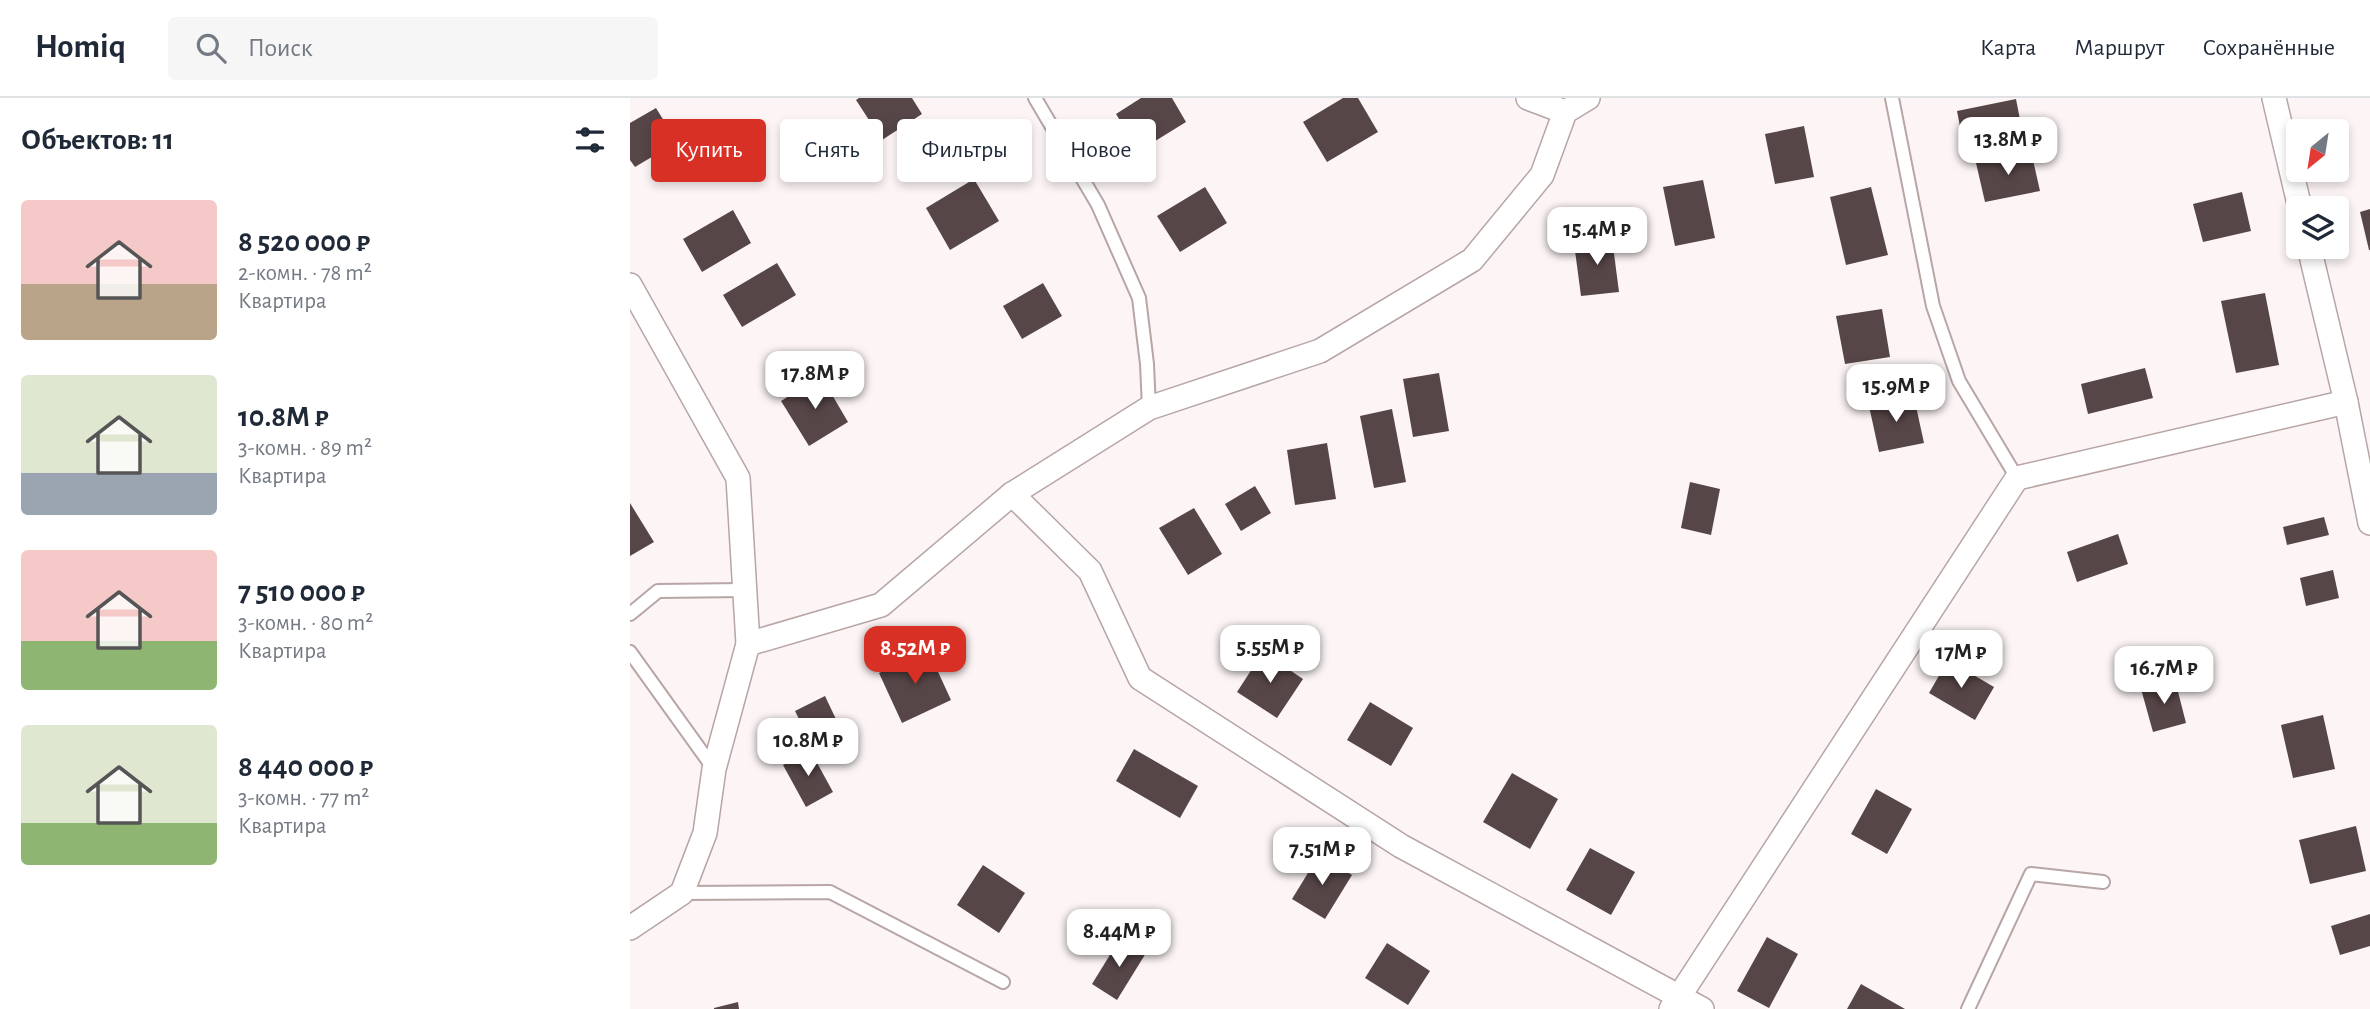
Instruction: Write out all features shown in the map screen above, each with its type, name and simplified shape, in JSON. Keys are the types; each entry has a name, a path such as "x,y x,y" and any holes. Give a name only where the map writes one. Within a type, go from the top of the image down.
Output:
{"street":[{"path":"1528,98 1565,112"},
{"path":"748,644 881,605 1012,494 1149,408 1320,351 1472,260 1542,175 1565,112 1588,98"},
{"path":"2274,98 2297,196"},
{"path":"2312,259 2346,402 2363,450 2370,523"},
{"path":"630,285 738,478 748,644 714,769 705,833 682,893 630,928"},
{"path":"1675,1003 2017,478 2346,402"},
{"path":"1012,494 1090,570 1140,678 1401,846 1675,1003 1702,1009"}],"lane":[{"path":"1035,98 1098,205 1139,298 1149,408"},
{"path":"1892,98 1933,306 1959,381 2017,478"},
{"path":"630,614 658,592 745,590"},
{"path":"630,652 714,769"},
{"path":"1968,1009 2031,874 2103,882"},
{"path":"682,893 830,892 1003,982"}],"building":[{"path":"912,98 922,114 914,119 897,119 897,130 883,139 883,119 868,119 856,100"},
{"path":"1141,98 1172,98 1186,122 1156,141 1156,119 1119,119 1116,114"},
{"path":"1343,98 1358,98 1378,132 1327,162 1303,122"},
{"path":"2016,99 2023,135 1964,147 1957,111"},
{"path":"656,108 663,119 651,119 651,157 635,167 630,160 630,123"},
{"path":"1804,126 1814,177 1775,184 1765,134"},
{"path":"2031,151 2040,191 1985,202 1976,163"},
{"path":"1703,180 1715,238 1675,246 1663,187"},
{"path":"969,182 976,182 999,221 950,250 926,208"},
{"path":"1205,187 1227,223 1180,252 1157,216"},
{"path":"1871,187 1888,255 1846,265 1830,197"},
{"path":"2242,192 2251,231 2203,242 2193,204"},
{"path":"2370,209 2370,250 2369,250 2360,212"},
{"path":"733,210 751,243 702,272 683,239"},
{"path":"1612,238 1619,292 1581,296 1574,243"},
{"path":"777,263 796,295 742,327 723,295"},
{"path":"1043,283 1062,316 1022,339 1003,306"},
{"path":"2265,293 2279,365 2236,373 2221,301"},
{"path":"1882,309 1890,357 1845,364 1836,316"},
{"path":"2145,368 2153,398 2088,414 2081,384"},
{"path":"1439,373 1449,431 1413,437 1403,379"},
{"path":"821,376 848,422 809,446 781,401"},
{"path":"1914,397 1924,443 1879,452 1869,406"},
{"path":"1392,409 1406,482 1374,488 1360,416"},
{"path":"1327,443 1336,499 1295,505 1287,450"},
{"path":"1690,482 1720,489 1711,535 1681,528"},
{"path":"1255,486 1271,513 1241,531 1225,504"},
{"path":"630,503 654,542 630,556"},
{"path":"1194,508 1222,554 1188,575 1159,528"},
{"path":"2324,517 2329,535 2287,545 2283,527"},
{"path":"2118,534 2128,564 2077,582 2067,552"},
{"path":"2333,570 2339,598 2306,606 2300,578"},
{"path":"928,650 951,700 902,723 879,673"},
{"path":"1263,652 1303,679 1277,718 1237,692"},
{"path":"1948,660 1994,687 1975,720 1929,693"},
{"path":"2175,680 2186,723 2153,732 2141,689"},
{"path":"825,696 843,734 814,749 795,711"},
{"path":"1370,702 1413,728 1391,766 1347,740"},
{"path":"2323,715 2335,769 2293,778 2281,725"},
{"path":"1134,749 1198,786 1180,818 1116,781"},
{"path":"810,750 833,792 806,807 783,765"},
{"path":"1512,773 1558,799 1530,849 1483,822"},
{"path":"1876,789 1912,809 1887,854 1851,834"},
{"path":"2356,826 2366,871 2310,884 2299,840"},
{"path":"1590,848 1635,872 1611,915 1566,890"},
{"path":"1319,855 1352,875 1325,919 1292,899"},
{"path":"983,865 1025,893 999,933 957,905"},
{"path":"2370,914 2370,946 2340,955 2331,926"},
{"path":"1121,937 1146,953 1117,1000 1092,984"},
{"path":"1767,937 1798,954 1769,1008 1737,991"},
{"path":"1387,943 1430,971 1408,1005 1365,978"},
{"path":"1861,984 1905,1009 1847,1009"},
{"path":"738,1002 739,1009 714,1009 714,1008"}]}
